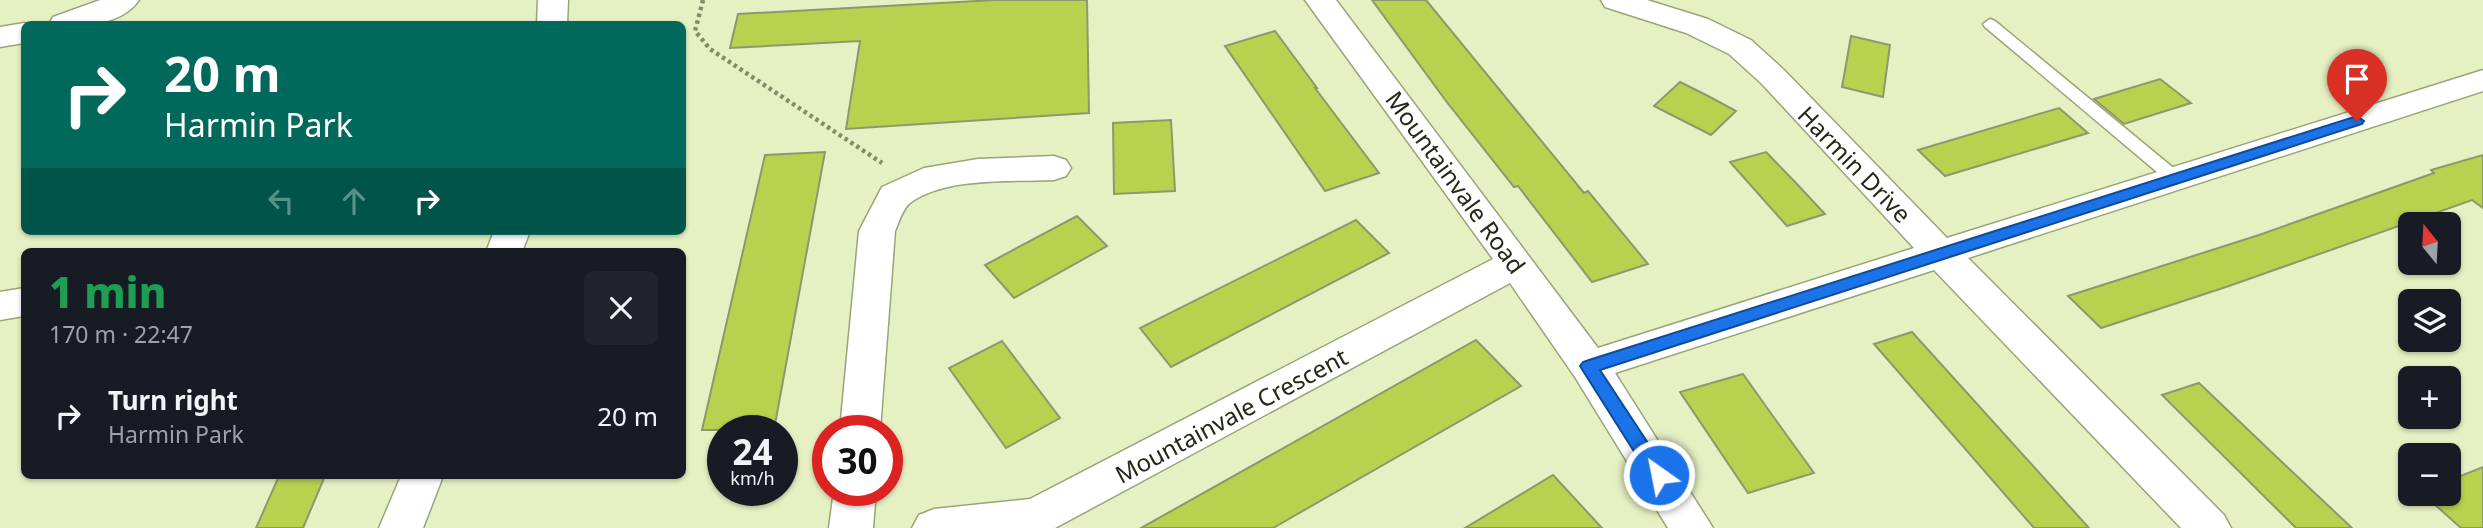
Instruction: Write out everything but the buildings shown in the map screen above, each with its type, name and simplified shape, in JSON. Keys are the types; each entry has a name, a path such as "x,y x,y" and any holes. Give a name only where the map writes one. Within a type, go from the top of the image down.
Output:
{"street":[{"path":"73,21 124,0"},
{"path":"552,21 553,0"},
{"name":"Mountainvale Road","path":"1320,0 1516,263 1589,366 1691,528"},
{"name":"Harmin Drive","path":"1616,0 1697,26 1740,47 1773,77 1940,253 2210,528"},
{"path":"0,37 21,34"},
{"path":"1589,366 2483,80"},
{"path":"861,415 877,231 894,196 924,180 978,171 1054,168"},
{"name":"Mountainvale Crescent","path":"934,528 1036,517 1516,263"},
{"path":"0,306 21,302"},
{"path":"401,528 421,479"},
{"path":"851,528 853,506"}],"lane":[{"path":"1990,24 2176,179"}],"path":[{"path":"704,0 695,31 710,49 915,185"}],"route":[{"path":"1659,475 1589,366 2357,121"}]}
